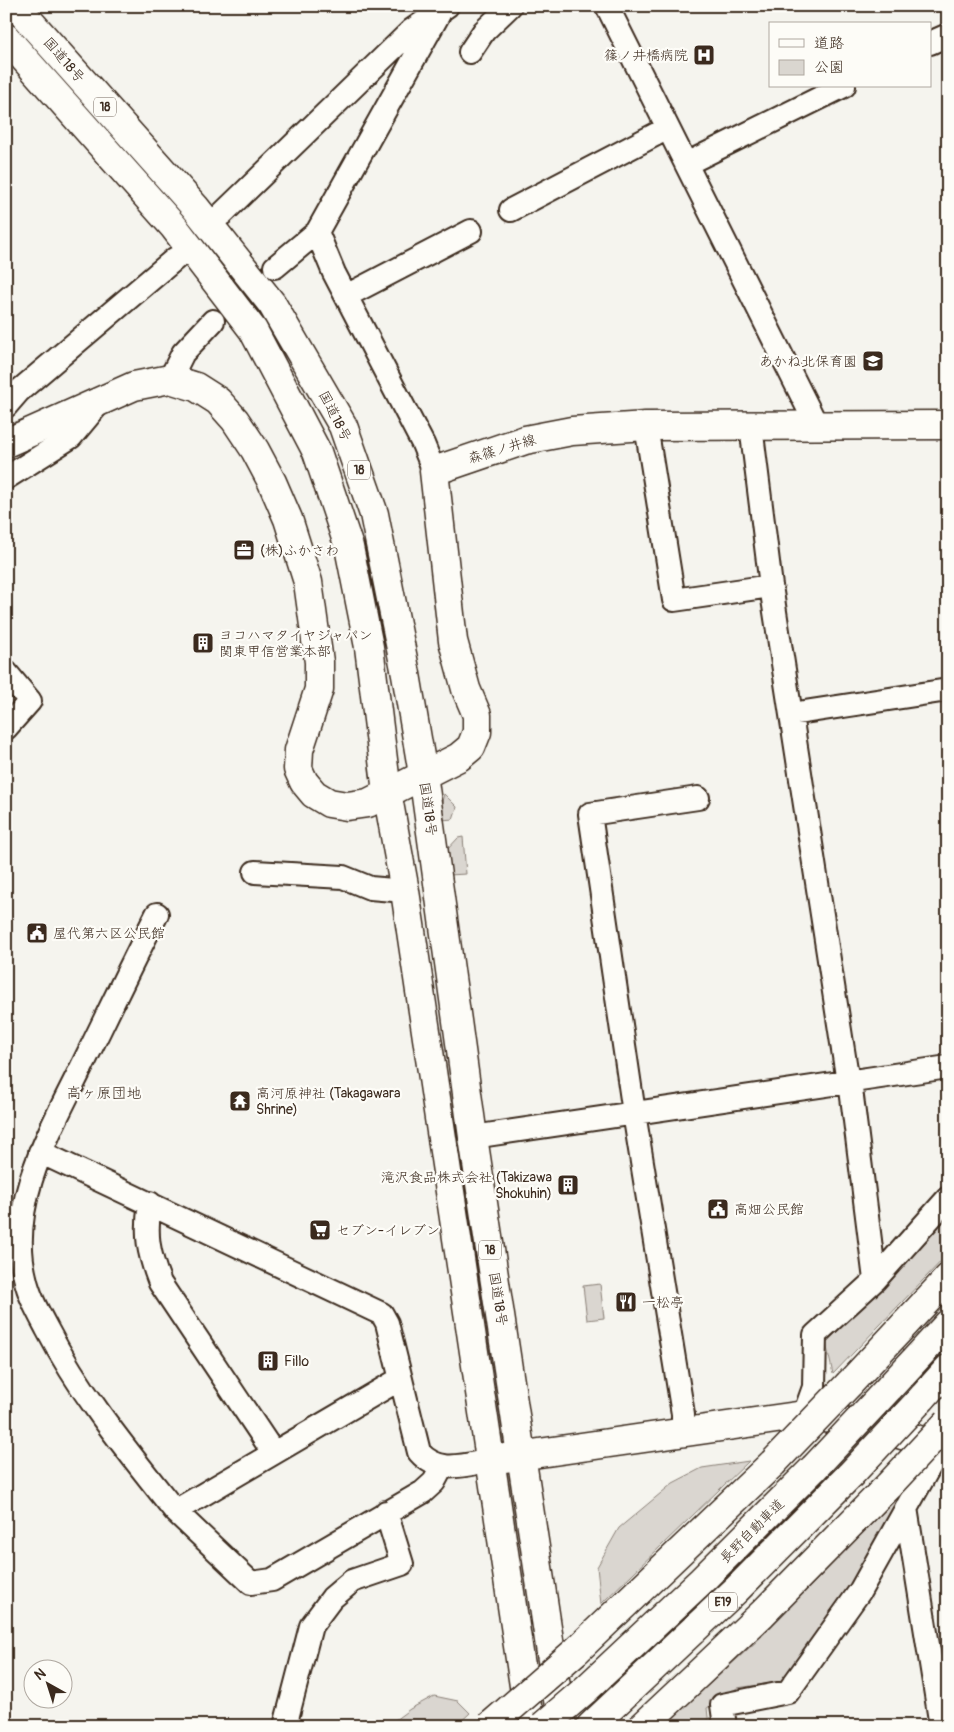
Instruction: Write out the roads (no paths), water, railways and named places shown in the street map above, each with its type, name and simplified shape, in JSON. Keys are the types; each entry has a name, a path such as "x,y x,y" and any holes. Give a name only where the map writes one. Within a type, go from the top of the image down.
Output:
{"main road":[{"name":"国道18号","path":"16,6 195,207 272,304 344,426 374,514 406,674 423,774 473,1134 562,1726"},
{"name":"18","path":"6,38 174,227 253,330 317,452 349,547 369,647 387,792 405,891 530,1726"},
{"path":"6,442 134,386 170,378 196,387 218,401 235,420 255,450 288,519 308,582 320,662 318,689 299,750 298,769 304,782 314,794 329,803 347,806 368,802 459,757 471,747 478,732 477,715 466,689 453,641 434,471"},
{"name":"森篠ノ井線","path":"434,471 525,440 572,431 646,426 948,425"},
{"path":"490,1726 576,1651 773,1463 948,1278"},
{"name":"長野自動車道","path":"543,1726 585,1690 702,1580 814,1468 948,1324"},
{"name":"E19","path":"591,1726 736,1590 850,1475 948,1369"},
{"path":"491,1460 522,1454 683,1434 804,1415 837,1419 944,1450"},
{"path":"643,1726 762,1614 948,1422"}],"street":[{"path":"470,52 484,31 510,6"},
{"path":"606,6 817,426"},
{"path":"222,214 412,30 444,10"},
{"path":"275,267 317,232 444,10"},
{"path":"932,42 948,35"},
{"path":"686,164 840,88"},
{"path":"511,210 668,128"},
{"path":"346,296 471,231"},
{"path":"317,232 346,296 413,424 434,471"},
{"path":"6,406 19,391 176,258"},
{"path":"170,378 183,353 213,321"},
{"path":"6,478 71,437 101,400"},
{"path":"646,426 674,600 771,586"},
{"path":"751,426 771,586 848,1082 851,1089 875,1280"},
{"path":"6,672 30,701 6,728"},
{"path":"791,714 948,690"},
{"path":"683,1434 682,1414 634,1113 590,814 698,798"},
{"path":"256,872 344,877 370,888 405,891"},
{"path":"157,914 40,1152 13,1253 31,1298 57,1348 118,1438 175,1511 251,1583 272,1580 423,1492 434,1482 442,1467"},
{"path":"473,1134 634,1113 948,1067"},
{"path":"40,1152 382,1314 387,1323 418,1452 427,1462 442,1467 491,1460"},
{"path":"804,1415 814,1387 815,1335 875,1280 948,1198"},
{"path":"150,1203 146,1229 152,1261 160,1283 273,1452"},
{"path":"175,1511 400,1379"},
{"path":"725,1726 722,1705 788,1692 860,1591 906,1508 944,1450"},
{"path":"906,1508 941,1726"},
{"path":"285,1726 310,1626 332,1598 352,1581 402,1564 386,1512"}],"place":[{"name":"篠ノ井橋病院","path":"704,55"},
{"name":"あかね北保育園","path":"873,361"},
{"name":"(株)ふかさわ","path":"244,550"},
{"name":"ヨコハマタイヤジャパン 関東甲信営業本部","path":"203,643"},
{"name":"屋代第六区公民館","path":"37,933"},
{"name":"高河原神社 (Takagawara Shrine)","path":"240,1101"},
{"name":"滝沢食品株式会社 (Takizawa Shokuhin)","path":"568,1185"},
{"name":"高畑公民館","path":"718,1209"},
{"name":"セブン-イレブン","path":"320,1230"},
{"name":"一松亭","path":"626,1302"},
{"name":"Fillo","path":"268,1361"}],"district":[{"name":"高ヶ原団地","path":"104,1093"}]}
